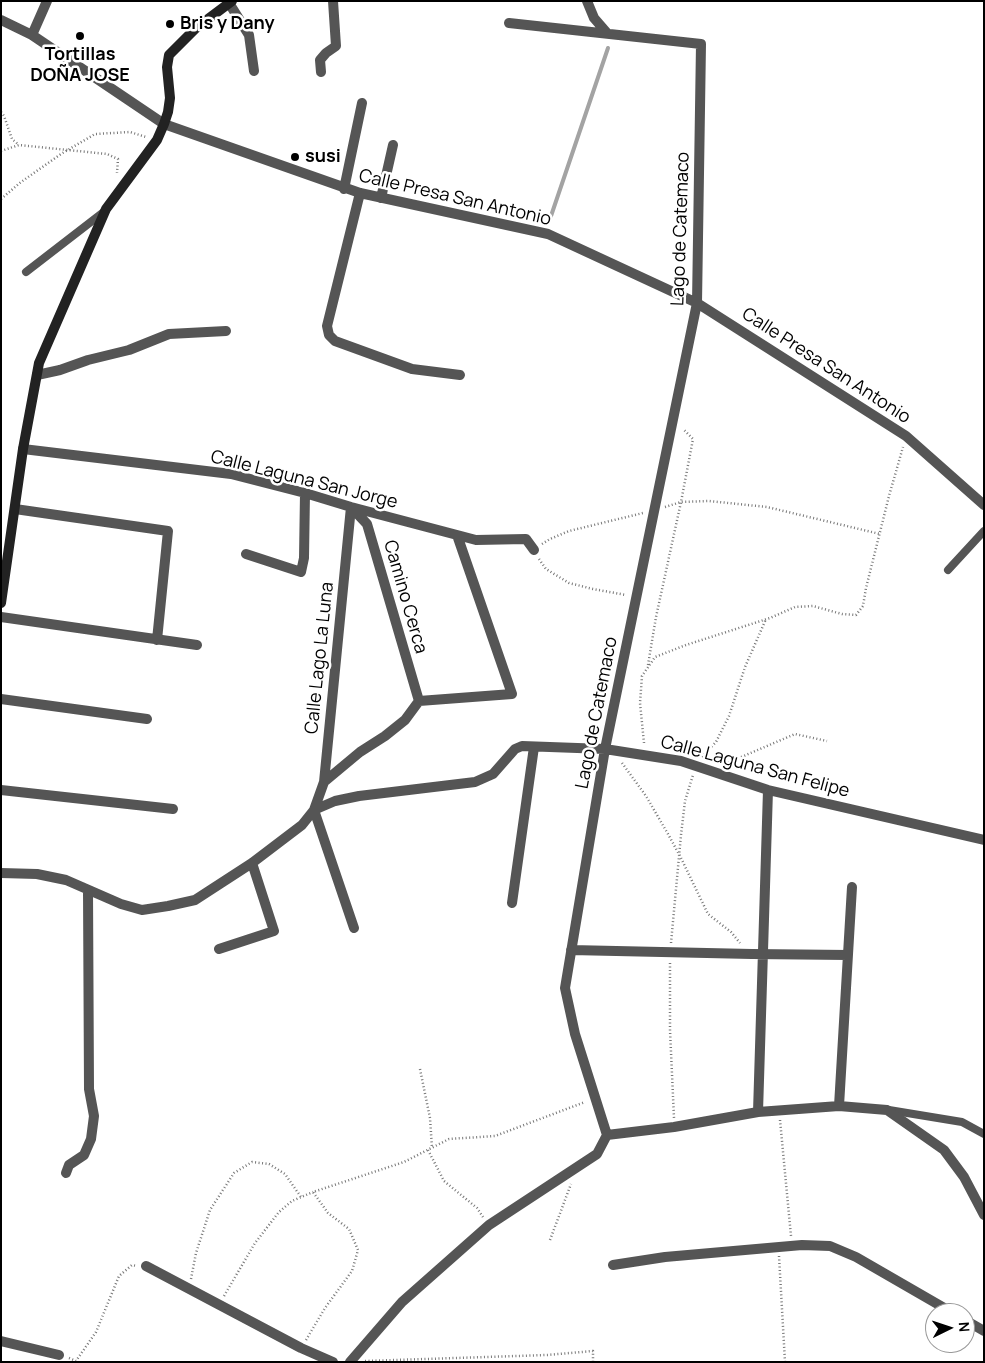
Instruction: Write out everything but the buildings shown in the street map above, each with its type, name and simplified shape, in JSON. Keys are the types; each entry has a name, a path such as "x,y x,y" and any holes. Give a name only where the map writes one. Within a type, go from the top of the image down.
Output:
{"street":[{"path":"32,35 47,1"},
{"path":"321,72 320,60 336,46 333,1"},
{"path":"587,1 594,18 607,33"},
{"path":"1,603 23,449 39,363 106,209 157,140 164,124 170,98 167,67 169,54 196,28 231,2 249,35 254,71"},
{"name":"Calle Presa San Antonio","path":"1,20 32,35 164,124 344,189 548,234 697,303 906,436 984,506"},
{"path":"509,23 607,33"},
{"name":"Lago de Catemaco","path":"607,33 701,44 697,303 636,597 565,988 575,1034 607,1135"},
{"path":"344,189 362,103"},
{"path":"381,198 393,145"},
{"path":"360,193 327,326 329,335 335,341 412,369 460,374"},
{"path":"37,375 129,350 169,334 226,331"},
{"name":"Calle Laguna San Jorge","path":"23,449 231,474 476,540 526,539 534,550"},
{"path":"246,554 301,572 304,558 305,493"},
{"name":"Camino Cerca","path":"352,507 367,524 419,702"},
{"name":"Calle Lago La Luna","path":"314,810 324,782 352,507"},
{"path":"15,509 168,531 157,640"},
{"path":"324,782 360,752 405,720 419,702 512,694 457,535"},
{"path":"1,616 197,645"},
{"path":"1,699 147,719"},
{"name":"Calle Laguna San Felipe","path":"1,873 37,874 66,880 121,904 142,910 195,900 252,862 302,825 314,810 335,801 359,796 475,782 493,774 515,749 522,746 609,749 681,761 768,790 984,840"},
{"path":"512,903 534,746"},
{"path":"1,790 173,809"},
{"path":"758,1112 768,790"},
{"path":"314,810 354,928"},
{"path":"220,949 274,931 252,862"},
{"path":"839,1106 852,887"},
{"path":"66,1174 69,1165 84,1155 91,1139 94,1116 89,1089 88,890"},
{"path":"571,950 848,955"},
{"path":"351,1362 402,1302 489,1225 597,1154 607,1135 674,1127 758,1112 839,1106 887,1110 944,1150 964,1177 984,1215"},
{"path":"613,1266 665,1257 792,1246 830,1246 856,1256 936,1303"},
{"path":"146,1266 301,1348 333,1362"},
{"path":"1,1341 59,1355"}],"lane":[{"path":"26,272 106,209"},
{"path":"948,570 984,531"},
{"path":"887,1110 962,1122 984,1134"}],"path":[{"path":"1,112 12,139 19,145"},
{"path":"1,199 21,182 95,134 130,132 157,140"},
{"path":"1,151 19,145 108,154 118,159 117,179"},
{"path":"648,667 656,617 682,502 693,439 673,420"},
{"path":"646,755 640,703 642,676 655,657 766,619 795,607 812,606 842,614 856,615 863,606 866,588 906,436"},
{"path":"636,597 569,583 546,569 534,550 550,539 569,531 682,502 710,501 767,507 880,534"},
{"path":"695,766 703,754 716,742 729,716 745,667 766,619"},
{"path":"713,772 727,762 795,734 827,741"},
{"path":"609,749 646,796 680,856 708,914 731,932 752,954"},
{"path":"420,1069 430,1118 430,1149 444,1181 477,1208 489,1225"},
{"path":"219,1304 255,1244 279,1212 292,1201 313,1192 404,1162 449,1139 496,1136 596,1098"},
{"path":"779,1111 792,1246"},
{"path":"189,1288 196,1253 210,1210 234,1172 252,1162 269,1164 285,1174 301,1197"},
{"path":"550,1240 578,1166"},
{"path":"301,1348 325,1308 352,1271 358,1250 349,1229 328,1213 313,1192"},
{"path":"778,1248 784,1362"},
{"path":"59,1355 76,1361 96,1332 119,1276 132,1265 146,1266"},
{"path":"351,1362 547,1355 593,1351 593,1362"}],"waterway":[{"name":"Lago de Catemaco","path":"551,216 608,48"}],"place":[{"name":"Bris y Dany","path":"170,24"},
{"name":"Tortillas DOÑA JOSE","path":"80,36"},
{"name":"susi","path":"295,157"}]}
